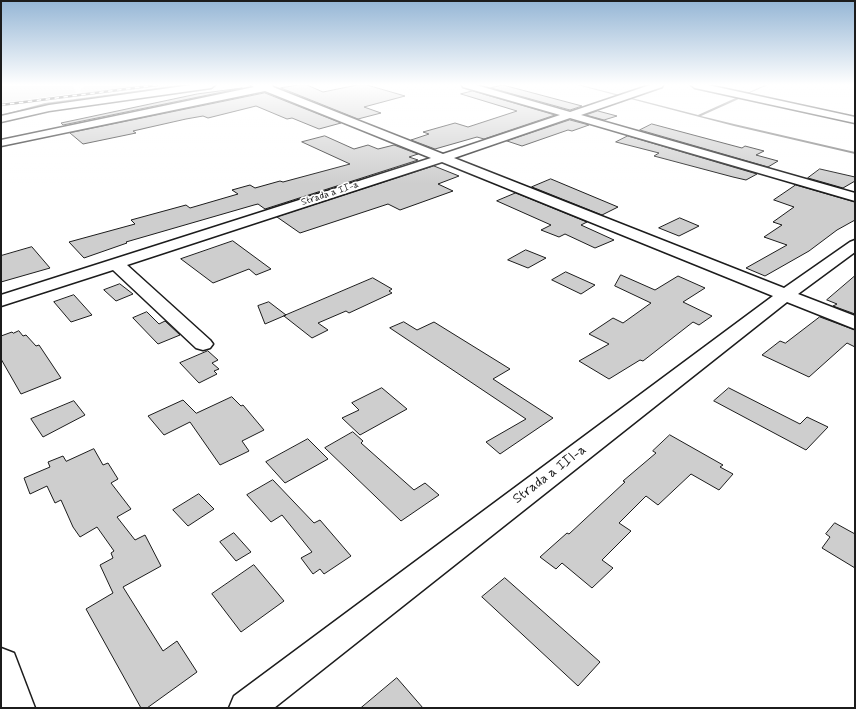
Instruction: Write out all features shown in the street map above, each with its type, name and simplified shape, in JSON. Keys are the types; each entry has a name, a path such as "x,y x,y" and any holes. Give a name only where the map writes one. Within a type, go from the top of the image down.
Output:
{"main road":[{"path":"1,666 16,708"}],"street":[{"path":"1,143 115,118"},
{"path":"342,118 855,323"},
{"name":"Strada a II-a","path":"1,301 561,118"},
{"path":"581,118 855,196"},
{"name":"Strada a III-a","path":"246,708 786,295 855,245"},
{"path":"116,264 203,344"}],"building":[{"path":"84,118 96,118 63,125 61,123"},
{"path":"143,118 191,118 133,131 136,133 83,144 70,133"},
{"path":"292,118 329,118 341,123 319,129"},
{"path":"495,118 546,118 484,139 477,137 435,149 411,140 429,134 423,132 455,123 468,127"},
{"path":"597,118 610,118 604,120"},
{"path":"570,120 589,125 572,131 568,130 522,146 507,141"},
{"path":"652,124 742,148 745,146 764,151 756,155 778,161 768,167 640,130"},
{"path":"325,136 354,149 368,145 378,149 394,145 418,154 409,157 418,160 265,209 258,204 254,205 126,242 127,243 84,258 69,242 135,224 131,220 186,205 190,208 238,194 232,190 250,185 255,188 350,164 302,142"},
{"path":"628,136 757,174 746,180 654,156 659,153 616,142"},
{"path":"434,166 459,176 438,184 453,191 400,210 388,204 300,233 277,217"},
{"path":"820,169 855,177 855,181 843,188 808,178"},
{"path":"551,179 618,207 602,215 532,187"},
{"path":"796,185 855,202 855,220 837,230 809,251 765,276 746,268 787,245 764,237 782,225 773,222 794,207 774,200"},
{"path":"516,193 587,222 581,225 614,240 595,248 565,234 559,237 541,230 551,225 497,201"},
{"path":"680,218 699,226 679,236 659,228"},
{"path":"233,241 271,269 256,275 249,269 213,283 181,259"},
{"path":"32,247 50,268 1,282 1,256"},
{"path":"526,250 546,258 528,268 508,260"},
{"path":"566,272 595,285 581,294 552,280"},
{"path":"621,275 655,290 678,276 705,288 683,302 712,316 699,325 693,322 643,361 640,360 609,379 579,361 609,344 589,334 613,318 623,323 651,303 615,286"},
{"path":"855,276 855,314 833,306 837,304 827,300"},
{"path":"373,278 392,289 389,291 392,293 349,313 346,311 318,323 328,330 312,338 284,316"},
{"path":"120,284 133,294 116,301 104,290"},
{"path":"74,295 92,315 71,322 54,302"},
{"path":"269,302 286,315 265,324 258,306"},
{"path":"147,312 159,324 165,321 180,335 158,344 133,318"},
{"path":"820,317 855,330 855,347 847,343 809,377 762,355 780,341 785,343"},
{"path":"404,322 417,330 434,322 510,369 493,379 553,418 500,454 486,442 526,419 390,328"},
{"path":"19,331 23,336 26,335 36,346 39,345 61,378 21,394 1,359 1,336"},
{"path":"208,351 218,360 212,363 219,369 214,371 217,374 199,383 180,363"},
{"path":"382,388 407,409 360,435 342,418 359,410 352,403"},
{"path":"729,388 800,424 807,417 828,427 806,450 714,401"},
{"path":"232,397 241,406 243,405 264,430 242,441 249,451 220,465 190,422 164,435 148,416 183,400 196,413"},
{"path":"74,401 85,415 43,437 31,419"},
{"path":"353,432 363,441 361,443 414,490 425,483 439,495 401,521 325,448"},
{"path":"670,435 723,465 720,467 733,474 719,490 691,474 658,505 646,496 619,523 631,531 602,560 613,568 592,588 562,563 556,569 540,557 567,533 569,534 625,482 623,481 656,453 653,451"},
{"path":"308,439 328,459 285,483 266,462"},
{"path":"94,449 103,465 108,463 118,479 111,483 131,509 117,517 135,540 145,535 161,566 123,587 163,651 177,641 197,672 147,708 141,708 86,609 113,593 100,565 113,558 111,553 114,551 97,527 80,537 73,527 61,500 55,503 47,486 30,494 24,478 50,467 48,462 63,456 66,461"},
{"path":"273,480 314,523 320,520 351,556 324,574 320,569 313,574 301,558 312,552 282,515 271,522 247,495"},
{"path":"199,494 214,509 188,526 173,510"},
{"path":"835,523 855,534 855,568 822,548 830,537 826,534"},
{"path":"234,533 251,552 236,561 220,542"},
{"path":"254,565 284,601 241,632 212,594"},
{"path":"505,578 600,662 578,686 482,597"},
{"path":"397,678 423,708 361,708"}],"waterway":[{"path":"707,118 855,153"}]}
